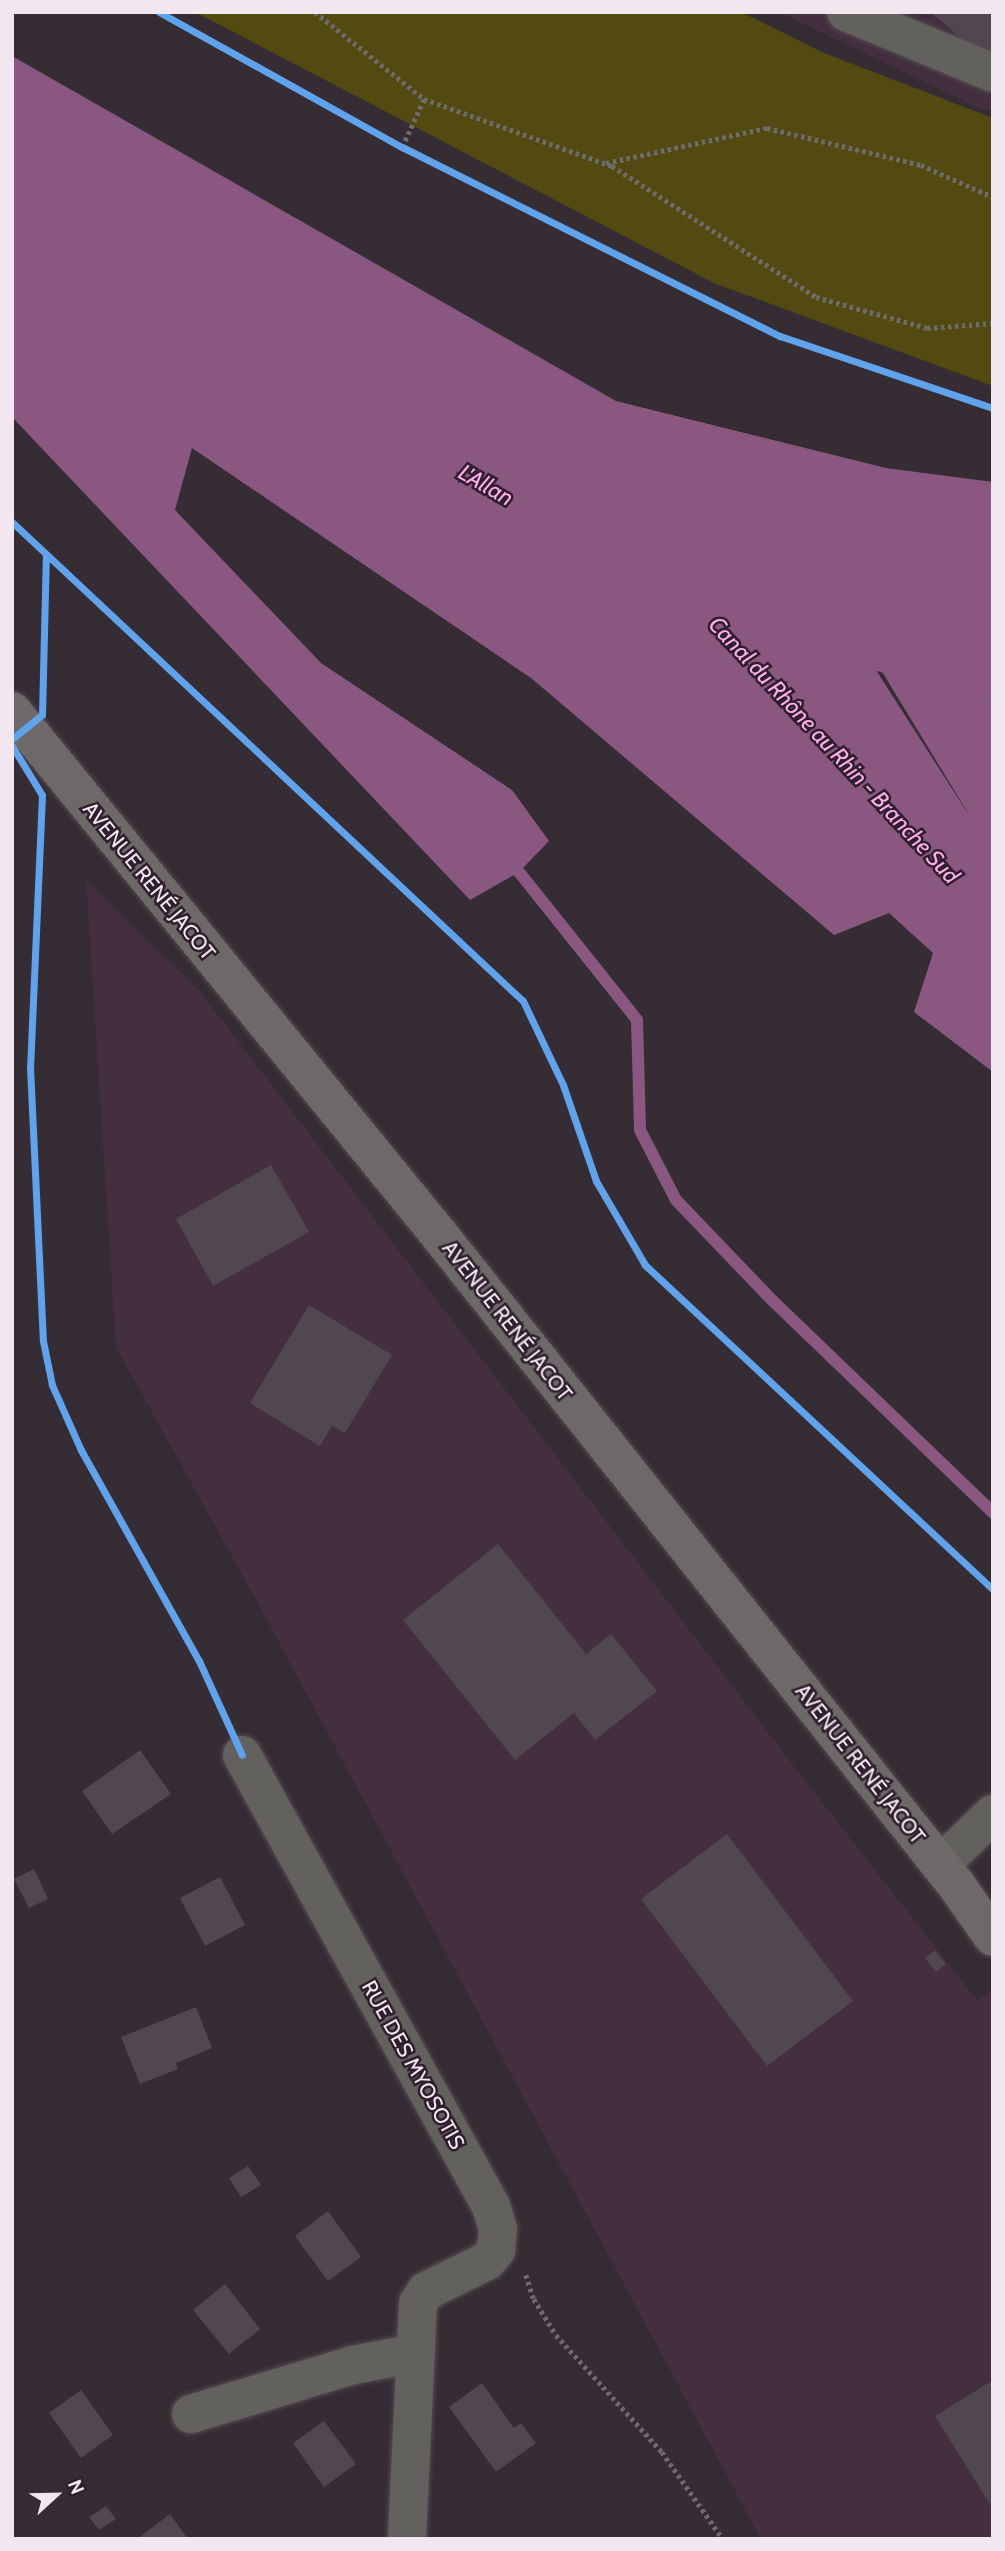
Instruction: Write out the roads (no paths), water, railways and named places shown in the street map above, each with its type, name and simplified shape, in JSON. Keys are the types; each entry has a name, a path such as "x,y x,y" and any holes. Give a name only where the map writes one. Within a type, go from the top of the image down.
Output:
{"main road":[{"name":"AVENUE RENÉ JACOT","path":"12,711 441,1237 940,1866 993,1937"}],"street":[{"path":"846,12 993,73"},
{"name":"RUE DES MYOSOTIS","path":"242,1755 491,2206 498,2228 496,2250 487,2261 426,2291 418,2304 407,2539"},
{"path":"940,1866 993,1814"},
{"path":"191,2414 353,2365 416,2353"}],"water":[{"name":"Canal du Rhône au Rhin - Branche Sud","path":"12,56 616,401 886,468 993,482 993,1072 914,1012 933,953 889,913 834,935 531,678 192,448 175,510 321,663 512,790 549,841 519,872 470,900 12,417","holes":["849,628 856,629 968,813"]}],"waterway":[{"name":"L'Allan","path":"751,617 848,627 993,666"},
{"path":"507,861 519,872 637,1020 640,1130 676,1200 773,1301 993,1513"}]}
